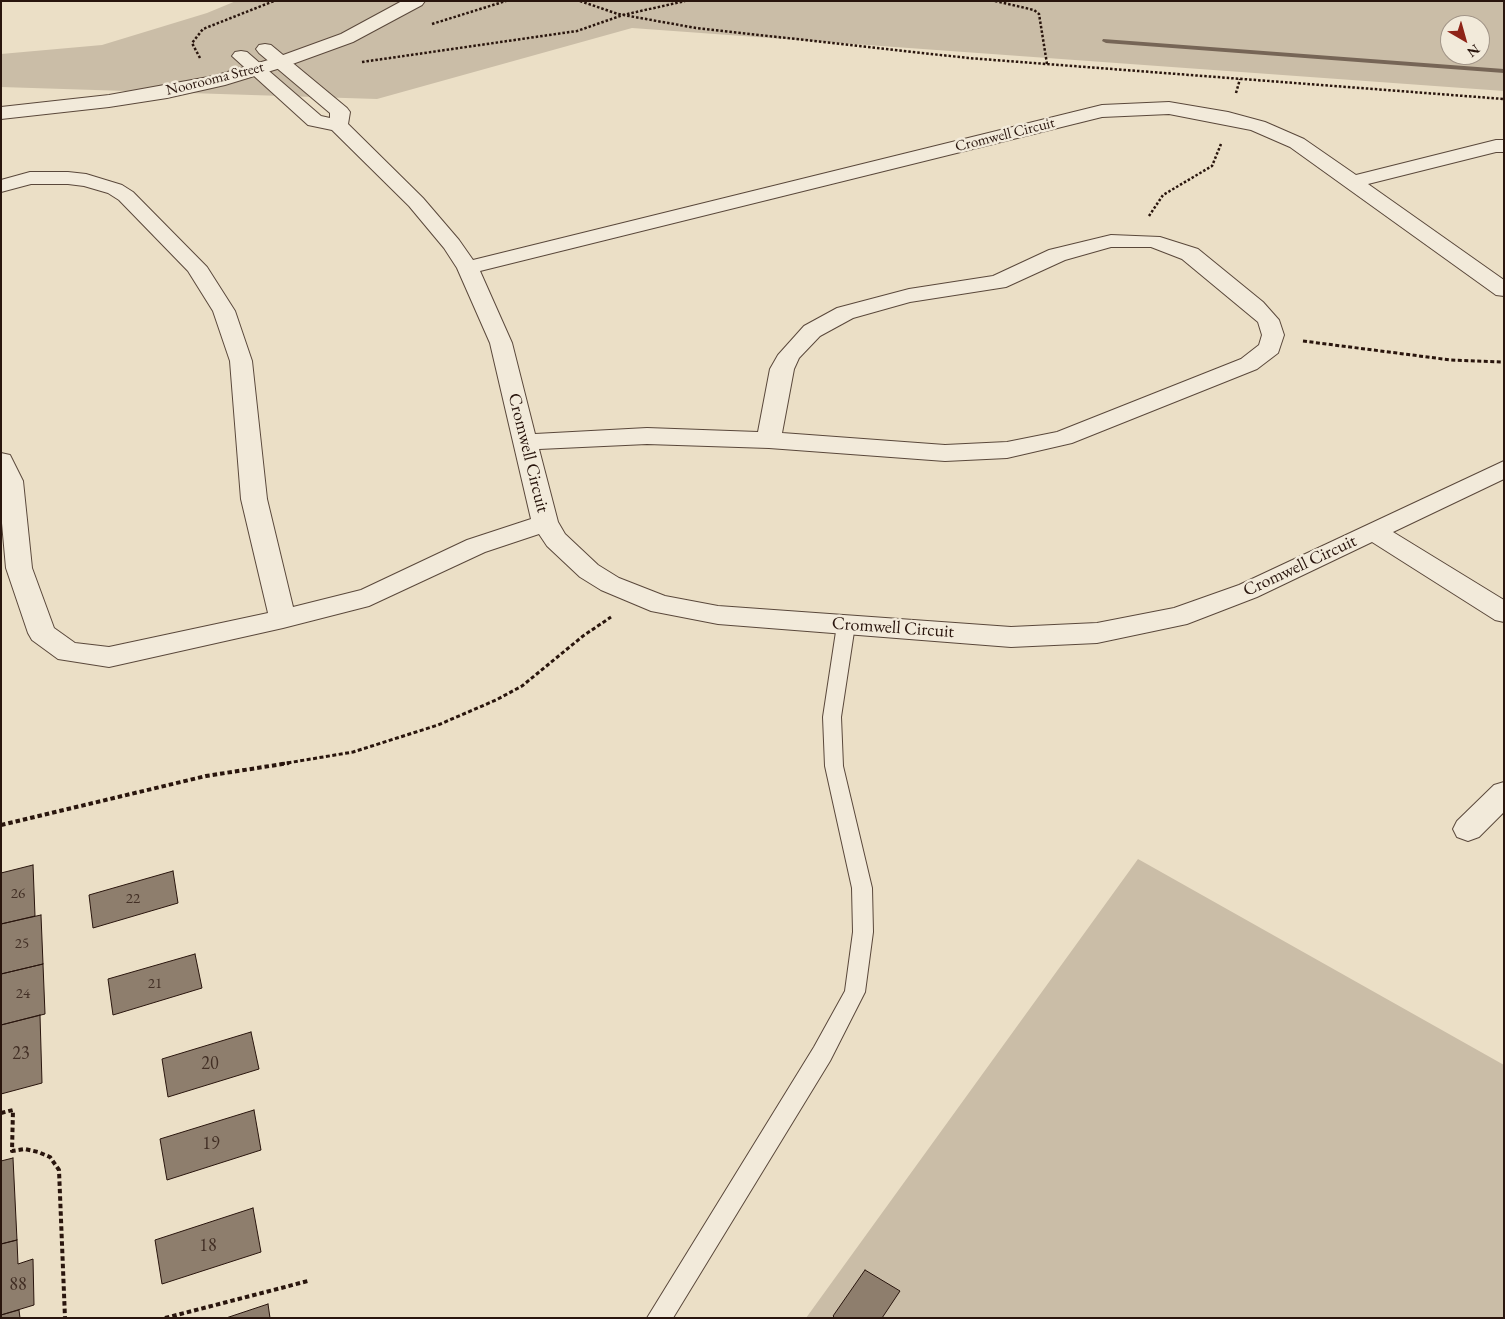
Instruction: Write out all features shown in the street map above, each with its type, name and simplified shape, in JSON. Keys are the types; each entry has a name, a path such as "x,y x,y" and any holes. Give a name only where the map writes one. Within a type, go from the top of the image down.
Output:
{"street":[{"name":"Noorooma Street","path":"1,112 54,108 167,92 255,70 348,38 416,1"},
{"name":"Noorooma Street","path":"11,94 109,85 226,60 273,46"},
{"name":"Cromwell Circuit","path":"273,46 281,62 340,112 338,125 416,202 452,244 468,268 501,343 524,442 546,523 556,540 589,571 610,584 660,604 718,615 1011,637 1097,633 1178,617 1248,591 1504,469"},
{"path":"226,60 255,70 316,121 338,125"},
{"name":"Cromwell Circuit","path":"468,268 1093,113 1124,108 1178,109 1215,114 1258,126 1297,143 1504,290"},
{"path":"1352,182 1496,146 1504,146"},
{"path":"1,186 30,178 68,178 86,180 115,189 126,196 196,267 224,311 241,361 254,499 283,619"},
{"path":"524,442 647,436 769,440 946,453 1006,450 1063,438 1249,364 1270,348 1272,337 1268,320 1255,307 1190,254 1172,246 1139,240 1111,241 1057,255 998,282 909,296 845,313 812,331 789,355 782,369 769,440"},
{"path":"1,461 11,481 20,568 42,633 68,652 109,657 283,619 369,597 476,546 546,523"},
{"path":"1374,531 1504,613"},
{"path":"1468,829 1504,793"}],"lane":[{"path":"659,1318 827,1046 855,992 863,932 862,888 834,766 832,717 846,625"}],"path":[{"path":"429,25 506,1"},
{"path":"580,1 623,15 696,28 968,58 1504,99"},
{"path":"359,62 577,31 623,15 685,1"},
{"path":"995,1 1034,10 1039,14 1047,64"},
{"path":"1139,240 1151,211 1163,195 1212,166 1222,141"},
{"path":"1272,337 1451,360 1504,362"},
{"path":"1,826 206,776 353,752 438,725 496,700 522,686 561,656 583,636 618,613"},
{"path":"1,1113 12,1110 12,1151 25,1149 38,1152 50,1158 59,1170 65,1318"},
{"path":"165,1318 308,1280"}],"shaded area":[{"path":"236,1 1504,1 1504,91 632,28 377,99 1,87 1,54 102,45 207,13"},
{"path":"1138,859 1504,1065 1504,1318 806,1318"}],"building":[{"path":"33,865 35,916 1,924 1,873"},
{"path":"173,871 178,903 93,928 89,895"},
{"path":"41,915 43,964 1,974 1,924"},
{"path":"195,954 202,988 113,1015 108,979"},
{"path":"43,964 45,1014 1,1025 1,974"},
{"path":"40,1015 42,1083 1,1094 1,1025"},
{"path":"251,1032 259,1069 168,1097 162,1059"},
{"path":"254,1110 261,1150 167,1180 160,1139"},
{"path":"13,1158 17,1240 1,1244 1,1161"},
{"path":"253,1208 261,1252 162,1284 155,1240"},
{"path":"17,1240 18,1264 33,1259 34,1305 1,1315 1,1244"},
{"path":"865,1270 900,1291 882,1318 835,1318 833,1316"},
{"path":"268,1304 270,1318 226,1318"},
{"path":"19,1310 20,1318 1,1318 1,1315"}],"waterway":[{"path":"1106,41 1504,71"}]}
